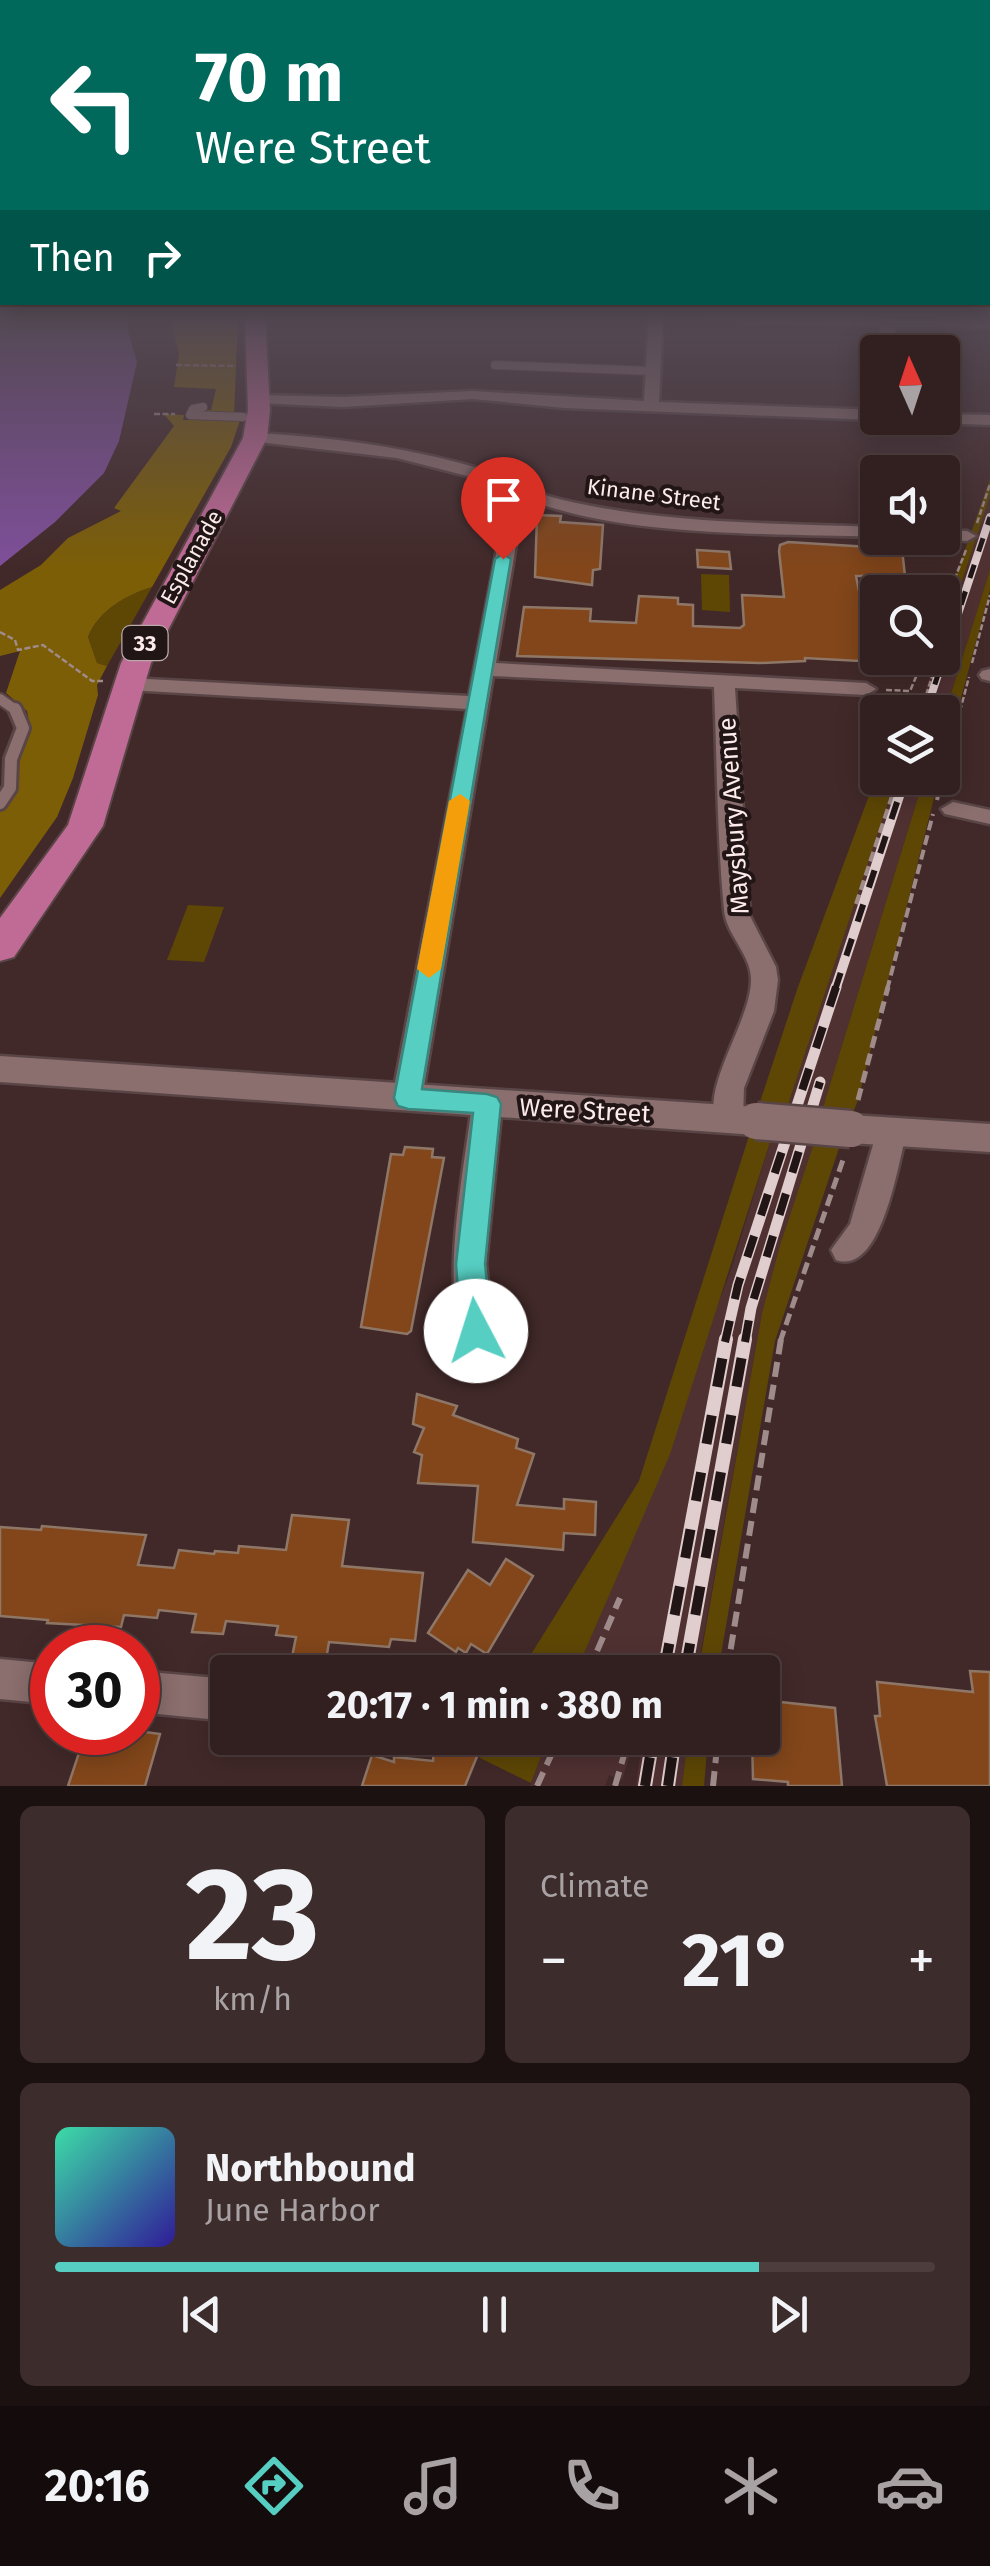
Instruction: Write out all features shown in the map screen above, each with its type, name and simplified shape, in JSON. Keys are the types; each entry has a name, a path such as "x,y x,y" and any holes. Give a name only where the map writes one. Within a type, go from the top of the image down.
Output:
{"main road":[{"path":"252,418 253,399"},
{"name":"Esplanade","path":"0,947 85,826 115,683 152,629 252,418"}],"street":[{"path":"252,418 342,402 387,399"},
{"path":"535,399 860,414"},
{"path":"651,399 651,406"},
{"name":"Kinane Street","path":"252,418 446,464 576,508 708,524 860,531"},
{"path":"960,419 990,420"},
{"path":"408,1098 517,488"},
{"path":"960,536 967,536"},
{"path":"484,669 866,689"},
{"name":"Maysbury Avenue","path":"724,681 737,916 763,967 765,980 760,1011 730,1088 742,1120"},
{"path":"115,683 477,703"},
{"path":"953,809 990,816"},
{"name":"Were Street","path":"0,1069 990,1138"},
{"path":"476,1331 470,1264 487,1104"},
{"path":"847,1250 864,1230 892,1131"},
{"path":"0,1680 30,1682"},
{"path":"160,1694 210,1698"}],"lane":[{"path":"190,414 203,408"},
{"path":"190,414 198,418 252,418"},
{"path":"0,699 16,710 23,728 11,760 10,788 0,803"}],"path":[{"path":"154,414 190,414"},
{"path":"960,709 990,595"},
{"path":"0,632 15,640 18,650 42,646 92,681 115,683"},
{"path":"866,689 910,691 917,675"},
{"path":"856,904 892,795"},
{"path":"730,1655 778,1347 840,1174 937,795"},
{"path":"595,1655 620,1598"},
{"path":"537,1786 551,1755"},
{"path":"616,1783 624,1755"},
{"path":"713,1786 716,1755"}],"shaded area":[{"path":"0,399 128,399 119,441 104,473 55,522 0,566"},
{"path":"214,399 235,399 234,415 200,416 198,410 211,410"},
{"path":"164,414 184,415 183,420 240,420 231,447 152,587 114,605 93,627 88,637 97,663 107,666 97,685 98,695 73,778 57,817 0,898 0,812 11,793 31,732 27,711 6,693 20,651 0,656 0,590 41,565 68,538 121,511 114,508 174,426"},
{"path":"990,479 990,496 960,587 960,575 956,575"},
{"path":"990,496 990,570 960,665 960,587"},
{"path":"990,570 990,590 960,702 960,695 951,695"},
{"path":"701,574 729,575 730,612 702,610"},
{"path":"152,587 107,666 97,663 88,637 93,627 123,599"},
{"path":"930,675 957,675 951,695 924,695"},
{"path":"869,795 890,795 786,1111 759,1105"},
{"path":"890,795 919,795 821,1114 786,1111"},
{"path":"919,795 935,795 858,1100 852,1115 821,1114"},
{"path":"188,905 224,907 204,962 167,960"},
{"path":"749,1136 772,1136 670,1454 583,1655 531,1655 639,1481"},
{"path":"772,1136 816,1137 762,1313 700,1655 583,1655 602,1612 731,1270"},
{"path":"816,1137 841,1142 775,1341 721,1655 701,1655 762,1313"},
{"path":"481,1755 542,1755 531,1783 480,1758"},
{"path":"542,1755 630,1755 622,1780 609,1775 605,1786 530,1786"},
{"path":"640,1755 686,1755 682,1786 636,1786"},
{"path":"686,1755 707,1755 704,1786 682,1786"}],"building":[{"path":"537,515 561,516 560,522 603,525 600,569 593,570 592,585 535,577"},
{"path":"788,542 860,546 860,555 903,555 905,575 856,576 860,596 860,661 805,658 760,663 517,656 524,607 591,609 590,621 636,623 639,596 678,598 678,604 693,605 693,626 740,628 744,625 742,595 784,597 780,545"},
{"path":"697,550 729,552 731,569 698,567"},
{"path":"405,1147 433,1149 432,1157 444,1158 411,1331 407,1334 361,1327 391,1154 403,1155"},
{"path":"417,1394 457,1406 453,1415 518,1439 516,1448 534,1454 517,1505 564,1509 564,1499 596,1502 595,1535 564,1533 563,1550 473,1542 478,1486 418,1483 422,1455 414,1452 424,1428 413,1424"},
{"path":"292,1515 349,1520 342,1566 423,1573 415,1641 391,1639 389,1647 329,1642 327,1655 292,1655 296,1637 276,1635 278,1626 226,1621 223,1634 192,1632 196,1614 159,1610 157,1618 124,1615 122,1625 47,1623 48,1620 0,1616 0,1527 41,1530 42,1526 146,1535 138,1565 174,1568 179,1550 238,1553 239,1546 286,1550"},
{"path":"506,1559 533,1576 487,1654 471,1644 466,1653 458,1648 456,1652 428,1633 468,1570 490,1585"},
{"path":"970,1671 990,1672 990,1786 887,1786 875,1716 880,1716 877,1682 973,1692"},
{"path":"780,1702 835,1708 842,1786 788,1786 788,1782 753,1779 752,1755 780,1755"},
{"path":"78,1755 154,1755 145,1786 68,1786"},
{"path":"372,1755 394,1762 394,1757 433,1761 434,1755 478,1755 465,1786 362,1786"}],"railway":[{"path":"931,695 990,517"},
{"path":"835,990 899,795"},
{"path":"725,1342 738,1285 836,987"},
{"path":"745,1342 751,1308 820,1082"},
{"path":"667,1655 726,1339"},
{"path":"688,1655 745,1339"},
{"path":"645,1786 650,1755"},
{"path":"668,1786 673,1755"}],"slow traffic":[{"path":"429,969 460,801"}],"route":[{"path":"476,1331 470,1264 487,1104 408,1098 503,559"}]}
